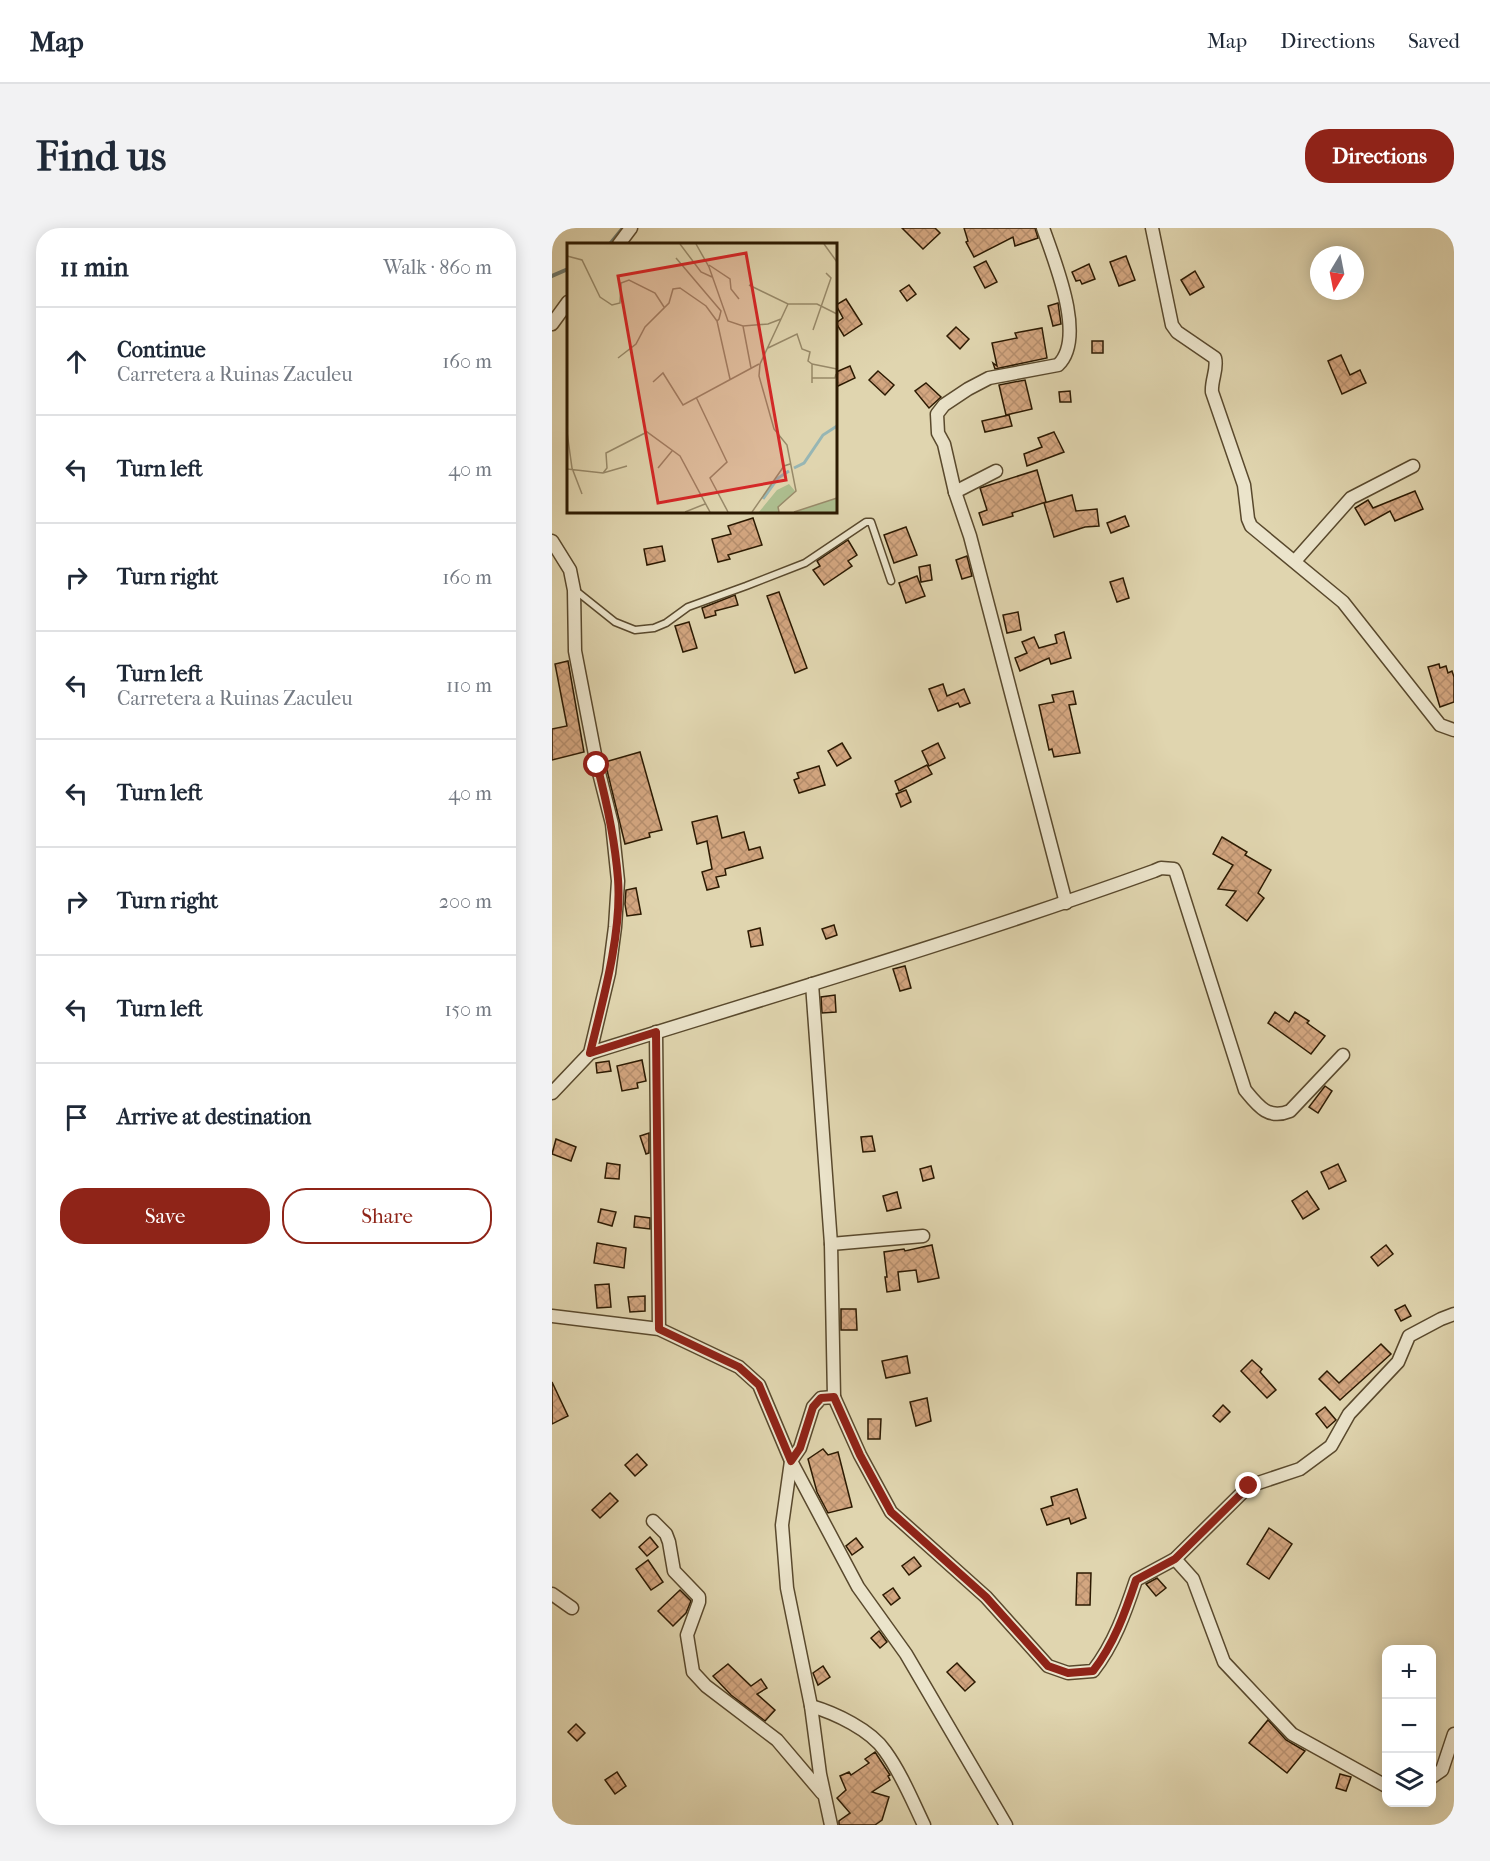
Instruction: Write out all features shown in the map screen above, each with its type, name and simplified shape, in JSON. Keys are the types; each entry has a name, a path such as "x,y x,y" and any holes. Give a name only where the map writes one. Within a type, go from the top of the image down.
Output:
{"street":[{"path":"620,243 631,228"},
{"path":"1043,228 1067,306 1070,337 1066,358 1058,365 989,378 944,405 938,414 936,425 944,444 955,492 970,536 1066,903"},
{"path":"1152,228 1172,325 1177,333 1215,358 1217,364 1211,386 1212,392 1244,485 1248,519 1257,532 1343,602 1440,725 1454,730"},
{"path":"552,324 567,303"},
{"path":"1295,561 1351,498 1413,466"},
{"path":"955,492 996,471"},
{"path":"552,541 570,570 574,590 575,651 597,765 612,824 618,881 609,972 590,1053"},
{"path":"552,1093 590,1053 1066,903 1161,868 1174,869 1245,1090 1260,1108 1280,1115 1290,1111 1343,1055"},
{"path":"812,984 831,1245 834,1397 860,1455 891,1512 986,1597 1048,1666 1068,1673 1093,1671 1105,1655 1122,1622 1136,1580 1175,1559 1249,1486 1300,1469 1331,1446 1349,1414 1398,1362 1410,1336 1454,1314"},
{"path":"656,1032 659,1329"},
{"path":"831,1245 923,1236"},
{"path":"552,1316 659,1329 739,1367 759,1385 791,1461 858,1587 906,1654 1006,1825"},
{"path":"831,1825 820,1774 811,1706 787,1588 782,1525 791,1461 800,1448 813,1407 821,1398 834,1397"},
{"path":"653,1521 666,1534 674,1571 699,1597 687,1635 693,1672 706,1686 777,1740 825,1796"},
{"path":"1175,1559 1193,1579 1224,1662 1292,1734 1382,1784"},
{"path":"552,1594 572,1608"},
{"path":"811,1706 831,1712 855,1725 884,1749 924,1825"},
{"path":"1436,1774 1442,1770 1454,1734"}],"lane":[{"path":"574,590 615,622 635,630 654,628 666,623 688,607 805,563 866,522 871,522 891,581"}],"building":[{"path":"902,228 935,228 940,233 923,249"},
{"path":"964,228 1035,228 1038,238 1015,246 1013,237 974,257 966,242 968,241"},
{"path":"1126,256 1135,280 1119,286 1110,262"},
{"path":"986,261 997,282 985,288 974,267"},
{"path":"1089,264 1095,279 1082,284 1080,280 1076,281 1072,272"},
{"path":"1195,271 1204,287 1190,295 1181,280"},
{"path":"909,285 916,294 907,301 900,291"},
{"path":"846,299 862,324 844,336 837,325 843,318 837,304"},
{"path":"1058,303 1061,324 1053,326 1048,306"},
{"path":"956,327 969,339 960,349 947,336"},
{"path":"1042,328 1047,358 995,369 993,363 997,366 992,343 1017,338 1015,333"},
{"path":"1092,341 1103,341 1103,353 1092,353"},
{"path":"1341,355 1350,375 1360,370 1366,383 1342,394 1328,361"},
{"path":"850,366 855,378 837,387 837,372"},
{"path":"878,371 894,385 885,395 869,380"},
{"path":"1025,380 1032,409 1006,415 999,385"},
{"path":"926,383 941,397 929,408 915,391"},
{"path":"1070,391 1071,402 1060,402 1059,392"},
{"path":"1009,415 1012,426 985,432 982,421"},
{"path":"1054,432 1064,452 1027,466 1024,454 1042,447 1038,438"},
{"path":"1037,470 1046,502 1012,513 1013,516 983,525 979,513 987,510 980,488"},
{"path":"1415,491 1423,509 1395,521 1390,511 1365,525 1355,508 1368,500 1373,508"},
{"path":"1072,495 1076,511 1097,509 1099,526 1085,527 1054,537 1044,503"},
{"path":"1125,516 1129,526 1111,533 1107,523"},
{"path":"753,518 762,545 728,555 730,559 718,562 712,539 731,534 728,526"},
{"path":"906,527 917,555 894,563 884,535"},
{"path":"848,540 857,555 848,561 852,566 824,585 813,570 820,566 817,561"},
{"path":"662,546 665,561 647,565 644,549"},
{"path":"967,556 972,576 962,579 956,560"},
{"path":"930,565 932,580 921,582 919,567"},
{"path":"917,576 925,596 906,603 899,583"},
{"path":"1123,578 1129,598 1117,602 1110,582"},
{"path":"779,592 807,668 795,673 767,596"},
{"path":"735,595 738,605 715,611 716,615 705,618 702,608"},
{"path":"1018,612 1021,630 1007,633 1003,615"},
{"path":"689,622 697,648 683,652 675,626"},
{"path":"1064,632 1071,658 1051,664 1049,658 1020,671 1015,658 1027,653 1022,642 1034,637 1039,648 1057,643 1055,635"},
{"path":"568,661 584,752 552,760 552,729 567,726 555,664"},
{"path":"1439,664 1440,668 1446,666 1448,673 1452,671 1454,677 1454,702 1440,707 1428,667"},
{"path":"943,684 947,696 964,689 970,703 960,707 958,703 938,711 929,689"},
{"path":"1073,691 1076,704 1069,705 1080,753 1054,757 1052,749 1049,750 1039,705 1054,702 1052,695"},
{"path":"842,743 851,758 837,766 828,751"},
{"path":"938,743 945,758 929,766 922,751"},
{"path":"640,752 662,830 649,833 650,837 625,844 605,762"},
{"path":"927,765 932,774 899,791 895,781"},
{"path":"819,766 825,785 799,793 794,780 799,778 797,773"},
{"path":"906,790 911,802 901,807 896,794"},
{"path":"717,816 722,838 744,832 749,850 760,847 763,858 725,869 726,875 716,877 719,887 707,890 702,872 712,869 707,841 697,844 692,822"},
{"path":"1222,837 1247,852 1245,855 1271,870 1258,893 1264,898 1247,921 1226,905 1236,891 1218,889 1233,865 1213,854"},
{"path":"636,888 641,914 627,916 626,890"},
{"path":"834,925 837,935 826,939 822,929"},
{"path":"760,928 763,945 751,947 748,931"},
{"path":"905,966 911,988 900,991 893,969"},
{"path":"835,995 836,1012 822,1013 821,997"},
{"path":"1275,1012 1289,1022 1295,1012 1325,1036 1311,1054 1268,1023"},
{"path":"642,1060 646,1081 637,1083 638,1088 622,1091 617,1066"},
{"path":"609,1061 611,1071 597,1073 596,1063"},
{"path":"1325,1086 1332,1091 1318,1113 1309,1107"},
{"path":"649,1133 649,1153 646,1154 640,1136"},
{"path":"872,1136 875,1151 863,1152 861,1137"},
{"path":"556,1139 576,1147 571,1161 552,1154"},
{"path":"607,1163 620,1165 619,1179 605,1178"},
{"path":"1338,1164 1346,1181 1329,1189 1321,1172"},
{"path":"931,1166 934,1178 923,1181 920,1169"},
{"path":"1307,1191 1319,1209 1303,1219 1292,1201"},
{"path":"897,1192 901,1208 887,1211 883,1196"},
{"path":"601,1209 616,1212 612,1226 598,1222"},
{"path":"635,1216 650,1218 650,1229 634,1227"},
{"path":"597,1243 626,1248 624,1268 594,1263"},
{"path":"932,1245 939,1278 918,1282 916,1270 898,1272 900,1290 887,1292 884,1252 904,1249 905,1251"},
{"path":"1386,1245 1393,1254 1378,1266 1371,1257"},
{"path":"609,1284 611,1307 597,1308 595,1285"},
{"path":"645,1296 645,1311 630,1312 628,1297"},
{"path":"1405,1305 1411,1316 1401,1321 1395,1310"},
{"path":"841,1309 856,1309 857,1330 841,1330"},
{"path":"1381,1344 1391,1354 1340,1400 1319,1379 1327,1371 1339,1383"},
{"path":"907,1356 910,1373 886,1378 882,1361"},
{"path":"1252,1360 1262,1369 1260,1372 1276,1390 1267,1398 1241,1371"},
{"path":"552,1382 568,1416 552,1424"},
{"path":"927,1398 931,1421 916,1426 910,1402"},
{"path":"1223,1405 1230,1412 1220,1422 1213,1416"},
{"path":"1325,1407 1336,1420 1327,1428 1316,1414"},
{"path":"868,1419 881,1419 880,1439 868,1439"},
{"path":"823,1449 828,1455 838,1452 852,1507 828,1513 817,1492 808,1459"},
{"path":"637,1454 647,1465 635,1476 625,1465"},
{"path":"1077,1489 1086,1518 1071,1524 1069,1518 1047,1525 1041,1509 1053,1505 1051,1497"},
{"path":"610,1493 618,1501 600,1518 592,1510"},
{"path":"1269,1528 1292,1544 1269,1579 1247,1564"},
{"path":"650,1537 658,1547 647,1556 639,1547"},
{"path":"856,1538 863,1547 852,1555 846,1546"},
{"path":"914,1557 921,1566 909,1575 902,1566"},
{"path":"648,1560 663,1582 651,1590 636,1569"},
{"path":"1077,1573 1091,1573 1090,1605 1076,1605"},
{"path":"1157,1578 1166,1588 1156,1596 1146,1584"},
{"path":"893,1588 900,1598 891,1605 883,1595"},
{"path":"680,1590 691,1601 686,1613 673,1626 658,1611"},
{"path":"879,1631 887,1642 880,1648 871,1638"},
{"path":"957,1663 975,1682 965,1691 947,1672"},
{"path":"728,1664 751,1686 761,1679 767,1688 757,1694 775,1710 765,1721 731,1695 713,1676"},
{"path":"823,1666 830,1677 818,1685 813,1673"},
{"path":"1268,1720 1286,1740 1305,1751 1287,1773 1249,1743"},
{"path":"576,1724 585,1733 577,1741 568,1732"},
{"path":"875,1752 890,1775 888,1776 890,1780 872,1792 889,1797 882,1820 875,1825 839,1825 839,1821 850,1813 837,1798 846,1790 840,1776 849,1772 851,1775 869,1763 865,1759"},
{"path":"617,1772 626,1786 615,1794 605,1780"},
{"path":"1340,1774 1351,1777 1346,1791 1336,1788"}],"waterway":[{"path":"611,243 623,228"},
{"path":"552,276 567,269"}],"route":[{"path":"597,765 612,824 618,881 609,972 590,1053 656,1032 659,1329 739,1367 759,1385 791,1461 800,1448 813,1407 821,1398 834,1397 860,1455 891,1512 986,1597 1048,1666 1068,1673 1093,1671 1105,1655 1122,1622 1136,1580 1175,1559 1249,1486"}]}
